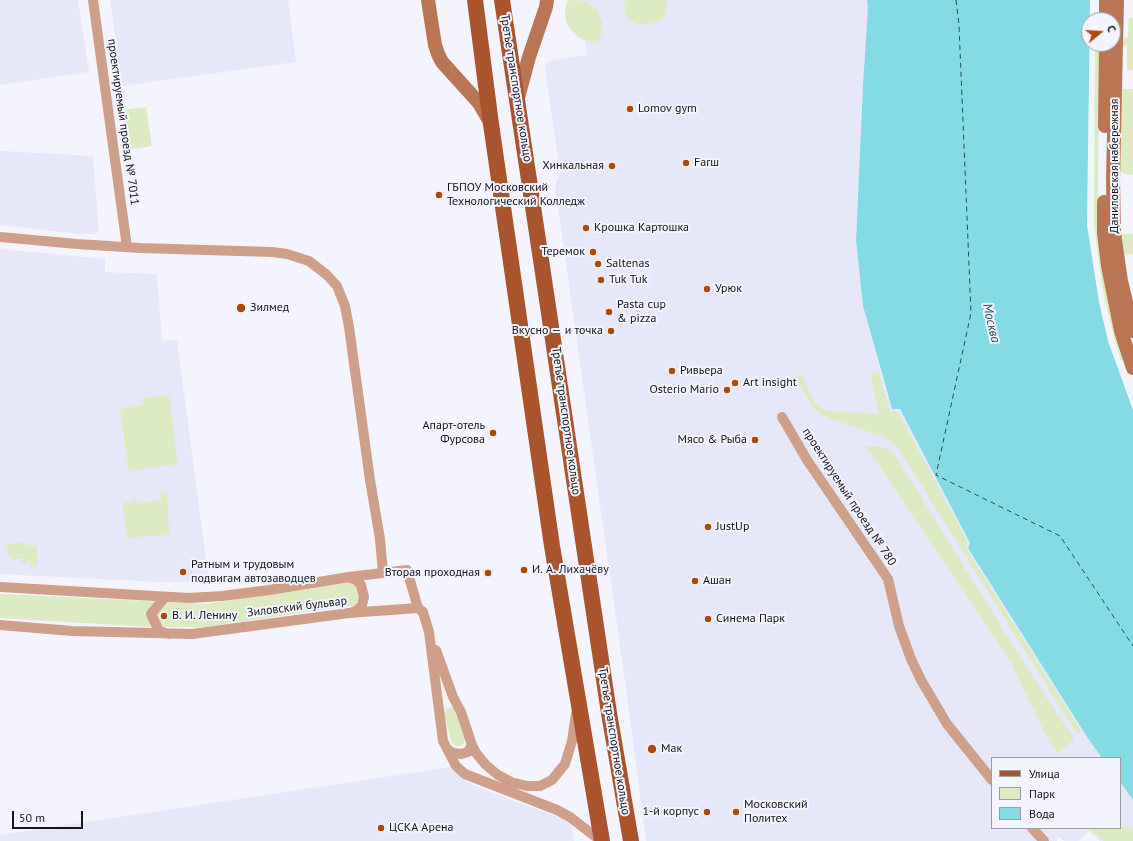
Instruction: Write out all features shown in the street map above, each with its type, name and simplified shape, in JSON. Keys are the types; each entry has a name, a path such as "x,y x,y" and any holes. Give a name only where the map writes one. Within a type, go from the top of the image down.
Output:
{"main road":[{"path":"428,0 434,45 442,62 479,103 491,124"},
{"path":"475,0 491,124 552,546 602,841"},
{"name":"Третье транспортное кольцо","path":"502,0 518,98 609,713 631,841"},
{"path":"518,98 547,0"},
{"path":"1106,0 1106,12"},
{"name":"Даниловская набережная","path":"1117,0 1113,180 1114,233 1121,281 1133,331"},
{"name":"Даниловская набережная","path":"1106,52 1104,233 1116,311 1133,368"}],"street":[{"name":"проектируемый проезд № 7011","path":"93,0 127,247"},
{"path":"0,237 127,247 272,252 287,254 309,261 327,275 337,286 345,306 349,327 369,473 380,539 383,573"},
{"name":"проектируемый проезд № 780","path":"782,417 807,460 888,579 899,626 911,659 921,680 947,724 991,779"},
{"name":"Зиловский бульвар","path":"0,588 189,598 222,596 269,590 349,577 407,570 420,610 351,613 192,634 172,635 72,631 0,625"},
{"path":"349,577 356,580 361,586 364,597 362,605 351,613"},
{"path":"165,597 151,614 159,631 172,635"},
{"path":"420,610 456,703 462,712 472,745 486,765 498,775 511,782 527,786 540,786 552,780 565,764 572,741 578,700"},
{"path":"429,632 443,741 456,766 466,774 558,810 602,841"},
{"path":"438,705 446,700 451,700 456,703"},
{"path":"447,749 453,753 461,754 468,752 472,745"},
{"path":"1033,829 1044,841"}],"shaded area":[{"path":"0,0 78,0 89,72 0,85"},
{"path":"110,0 288,0 296,62 122,86"},
{"path":"580,0 867,0 868,6 856,240 863,306 885,389 892,409 900,409 970,543 968,548 1087,737 1101,757 991,757 991,829 1121,829 1121,783 1133,800 1133,841 1100,841 1089,831 1079,841 1065,841 1057,836 1057,841 646,841 555,186 560,172 545,68 547,63 552,60 587,55"},
{"path":"0,151 93,156 99,232 95,234 78,234 0,225"},
{"path":"0,249 105,259 105,272 157,274 162,341 177,340 209,582 160,582 0,574"},
{"path":"451,767 467,782 568,821 571,824 574,841 0,841 0,835"}],"green space":[{"path":"569,0 586,1 597,10 602,23 602,31 600,38 596,42 581,39 570,29 566,22 565,11 566,4"},
{"path":"626,0 667,0 666,14 661,20 656,22 643,25 636,24 629,19 626,13 624,6"},
{"path":"1129,18 1133,18 1133,70 1127,70 1127,46 1121,46 1121,40 1128,37"},
{"path":"1095,52 1099,52 1098,224 1125,359 1121,361 1103,292 1094,224"},
{"path":"1122,89 1133,89 1133,175 1125,174 1120,171 1119,167 1120,91"},
{"path":"146,107 152,146 127,150 122,110"},
{"path":"1122,234 1133,234 1133,254 1124,255 1120,237"},
{"path":"878,372 890,412 898,412 968,542 966,548 1081,731 1077,734 898,448 887,438 828,418 814,409 795,377 802,374 814,402 826,411 879,414 871,374"},
{"path":"169,395 178,464 129,471 120,409 143,405 143,398"},
{"path":"865,446 880,446 893,452 1034,679 1074,739 1058,754 1047,737 1010,661"},
{"path":"166,493 169,510 166,511 169,516 167,517 170,524 168,524 171,533 163,536 161,534 161,537 155,535 149,537 148,535 127,539 123,504 125,504 125,502 132,503 132,500 135,500 136,504 161,500 160,494"},
{"path":"26,543 26,545 37,546 37,567 31,567 31,561 29,561 29,563 22,564 22,559 12,559 11,555 8,555 7,544"},
{"path":"351,581 358,586 360,598 354,605 206,627 152,627 0,618 0,594 206,604"},
{"path":"451,707 455,708 465,738 464,744 460,746 455,746 452,743 444,715 446,709"},
{"path":"1121,826 1129,830 1133,828 1133,841 1104,841 1089,829 1121,829"}],"water":[{"name":"Москва","path":"867,0 1090,0 1090,12 1081,12 1081,52 1089,52 1087,225 1099,302 1108,341 1133,410 1133,800 1121,783 1121,757 1101,757 1087,737 968,548 970,543 900,409 892,409 863,306 856,240 868,6"}],"ferry route":[{"path":"956,0 959,25 971,313 936,475 1060,536 1133,646"}],"place":[{"name":"Lomov gym","path":"630,109"},
{"name":"Farш","path":"686,163"},
{"name":"Хинкальная","path":"612,166"},
{"name":"ГБПОУ Московский Технологический Колледж","path":"439,195"},
{"name":"Крошка Картошка","path":"586,228"},
{"name":"Теремок","path":"593,252"},
{"name":"Saltenas","path":"598,264"},
{"name":"Tuk Tuk","path":"601,280"},
{"name":"Урюк","path":"707,289"},
{"name":"Зилмед","path":"241,308"},
{"name":"Pasta cup & pizza","path":"609,312"},
{"name":"Вкусно — и точка","path":"611,331"},
{"name":"Ривьера","path":"672,371"},
{"name":"Art insight","path":"735,383"},
{"name":"Osterio Mario","path":"727,390"},
{"name":"Апарт-отель Фурсова","path":"493,433"},
{"name":"Мясо & Рыба","path":"755,440"},
{"name":"JustUp","path":"708,527"},
{"name":"И. А. Лихачёву","path":"524,570"},
{"name":"Ратным и трудовым подвигам автозаводцев","path":"183,572"},
{"name":"Вторая проходная","path":"488,573"},
{"name":"Ашан","path":"695,581"},
{"name":"В. И. Ленину","path":"164,616"},
{"name":"Синема Парк","path":"708,619"},
{"name":"Мак","path":"652,749"},
{"name":"1-й корпус","path":"707,812"},
{"name":"Московский Политех","path":"736,812"},
{"name":"ЦСКА Арена","path":"381,828"}]}
